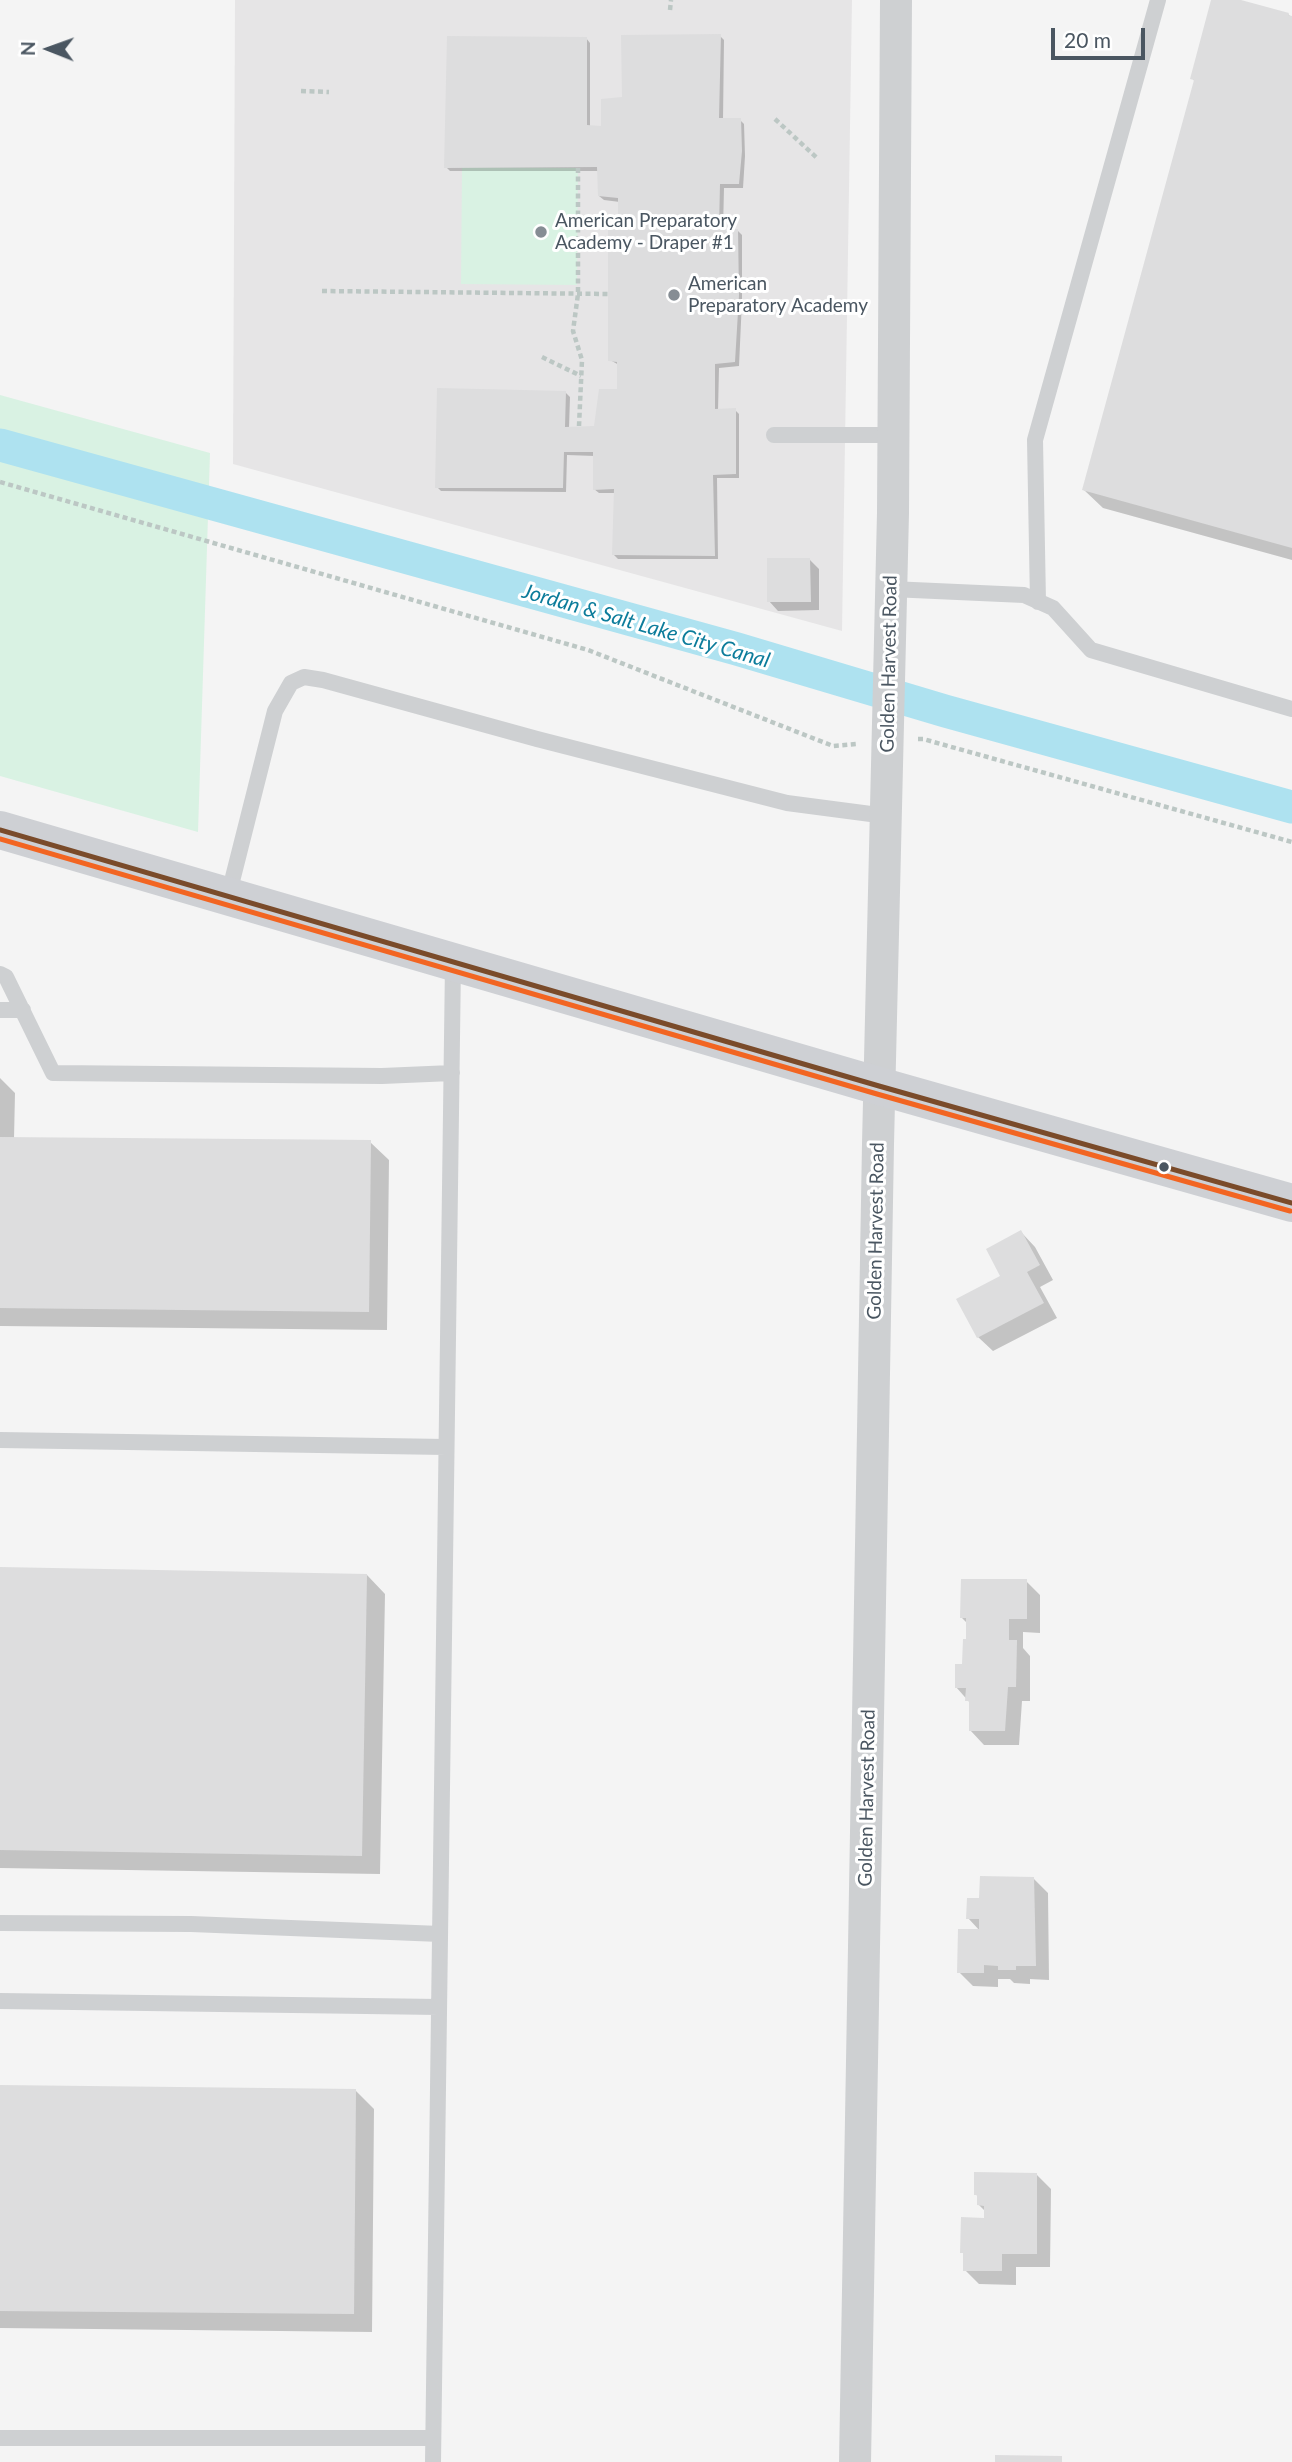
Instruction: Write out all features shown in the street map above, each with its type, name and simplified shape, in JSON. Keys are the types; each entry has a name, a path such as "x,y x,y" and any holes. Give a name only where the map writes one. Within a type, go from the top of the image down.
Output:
{"main road":[{"path":"0,830 1292,1203"}],"street":[{"name":"Golden Harvest Road","path":"855,2462 894,435 896,0"}],"lane":[{"path":"1038,602 1035,440 1158,0"},
{"path":"774,435 894,435"},
{"path":"891,589 1024,595 1053,608 1091,650 1292,709"},
{"path":"228,897 275,711 291,683 304,677 787,803 886,816"},
{"path":"433,2462 453,962"},
{"path":"0,974 6,977 53,1073 369,1076 452,1073"},
{"path":"0,1010 23,1010"},
{"path":"0,1440 446,1447"},
{"path":"0,1923 191,1924 440,1934"},
{"path":"0,2001 439,2007"},
{"path":"0,2438 433,2438"}],"path":[{"path":"670,0 670,10"},
{"path":"301,92 329,92"},
{"path":"775,119 817,158"},
{"path":"578,168 578,294 573,331 582,360 579,426"},
{"path":"323,291 610,294"},
{"path":"542,357 582,376"},
{"path":"0,482 588,650 833,746 888,735 923,739 1292,842"}],"shaded area":[{"name":"American Preparatory Academy - Draper #1","path":"235,0 852,0 842,631 233,464"}],"green space":[{"path":"462,167 578,168 577,285 461,284"},
{"path":"0,395 210,453 198,832 0,776"}],"building":[{"path":"1211,0 1241,0 1292,16 1292,548 1082,490 1194,80 1190,79"},
{"name":"American Preparatory Academy","path":"721,34 719,118 741,118 742,151 739,184 720,184 719,229 738,229 739,295 735,362 715,364 715,409 736,408 736,474 713,475 715,556 612,555 614,489 593,490 593,452 564,452 563,488 435,488 437,388 566,391 565,427 594,426 599,389 617,389 617,362 608,361 608,223 618,226 618,198 598,196 597,167 444,168 447,36 587,37 587,125 601,126 601,99 622,97 621,35"},
{"path":"767,558 810,558 811,602 767,602"},
{"path":"0,1137 371,1140 369,1312 0,1308"},
{"path":"1021,1230 1040,1265 1027,1272 1044,1303 977,1338 956,1299 1000,1276 986,1249"},
{"path":"0,1567 367,1574 362,1856 0,1850"},
{"path":"961,1579 1027,1579 1027,1619 1009,1619 1009,1640 1017,1640 1016,1687 1008,1687 1005,1731 969,1731 966,1688 955,1688 955,1664 962,1664 963,1639 966,1639 966,1618 960,1618"},
{"path":"980,1876 1034,1877 1036,1966 998,1970 998,1966 984,1965 984,1973 957,1973 958,1929 979,1929 979,1919 966,1919 967,1898 979,1898"},
{"path":"0,2085 356,2089 354,2314 0,2311"},
{"path":"974,2172 1037,2173 1037,2254 1002,2254 1002,2271 963,2271 963,2253 960,2253 961,2217 984,2218 984,2206 977,2205 977,2195 974,2195"},
{"path":"995,2455 1062,2456 1062,2462 995,2462"}],"waterway":[{"name":"Jordan & Salt Lake City Canal","path":"0,445 737,649 945,711 1292,807"}],"transit line":[{"path":"0,830 879,1086 1292,1203"},
{"path":"0,839 1290,1211"}],"place":[{"name":"American Preparatory Academy - Draper #1","path":"541,232"},
{"name":"American Preparatory Academy","path":"674,295"}]}
